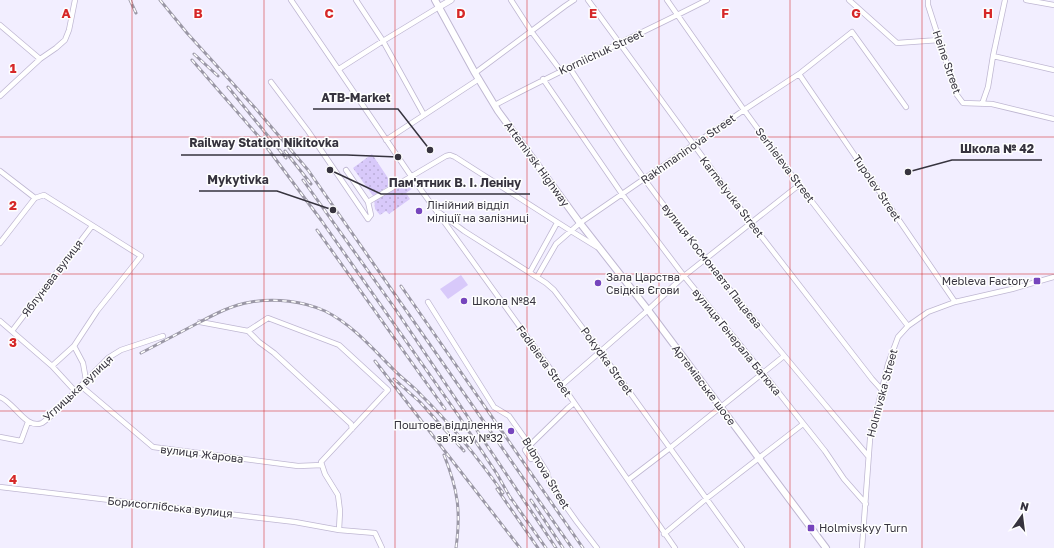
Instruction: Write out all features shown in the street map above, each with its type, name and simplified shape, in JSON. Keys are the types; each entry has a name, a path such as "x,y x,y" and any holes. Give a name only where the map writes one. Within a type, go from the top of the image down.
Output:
{"main road":[{"path":"435,0 475,73 495,105"},
{"name":"Artemivsk Highway","path":"495,105 580,223"},
{"name":"Артемівське шосе","path":"580,223 648,310 826,548"}],"street":[{"path":"0,96 40,58 56,48 67,35 75,0"},
{"name":"Fadieieva Street","path":"291,0 411,176 562,385 675,548"},
{"path":"356,0 383,41 424,115"},
{"path":"340,70 383,41 451,0"},
{"path":"512,0 531,31 561,71"},
{"path":"475,73 574,0"},
{"name":"Karmelyuka Street","path":"588,0 751,223 881,389"},
{"name":"Serhieieva Street","path":"667,0 799,186 908,326"},
{"name":"Korniichuk Street","path":"495,105 543,79 620,44 707,0"},
{"path":"849,0 897,43 939,40"},
{"name":"Heine Street","path":"928,0 928,5 957,95 963,103 992,104 1054,119"},
{"path":"982,104 988,87 1005,0"},
{"path":"1026,0 1054,5"},
{"path":"0,24 40,58"},
{"name":"Rakhmaninova Street","path":"537,277 556,244 580,223 693,144 799,74 852,32 906,107"},
{"path":"993,56 1054,70"},
{"name":"вулиця Космонавта Пацаєва","path":"569,67 645,179 706,259 784,356 868,456"},
{"name":"Tupolev Street","path":"799,74 955,302"},
{"path":"386,140 479,79"},
{"name":"вулиця Генерала Батюка","path":"543,79 622,194 684,276 825,451 844,479 866,504"},
{"path":"271,82 308,131 368,219 371,215 368,202 346,170"},
{"path":"368,202 450,155 599,248"},
{"path":"0,171 35,198"},
{"path":"562,385 600,350 648,310 684,276 799,186"},
{"path":"0,243 35,198 44,195 141,256 97,311 74,346 52,366"},
{"name":"Pokydka Street","path":"437,211 464,231 530,272 554,290 600,350 742,548"},
{"path":"530,272 557,223"},
{"name":"Яблунева вулиця","path":"12,331 92,226"},
{"name":"Holmivska Street","path":"862,548 870,439 881,389 893,348 898,337 908,326 928,312 955,302 1054,277"},
{"name":"Bubnova Street","path":"428,302 494,407 509,416 531,446 547,472 550,484 596,548"},
{"path":"248,331 268,318 339,345 388,390 321,464 324,474 338,496 340,511 339,530"},
{"path":"0,321 52,366 75,391"},
{"path":"200,322 248,331 351,424 352,429"},
{"name":"Углицька вулиця","path":"0,397 8,401 28,422 34,424 42,423 50,417 108,358 121,350 163,336"},
{"path":"74,346 83,363 86,380"},
{"path":"628,480 784,356"},
{"name":"вулиця Жарова","path":"81,386 153,447 298,466 321,464"},
{"path":"531,459 525,450 531,446 574,403"},
{"path":"0,437 21,441 28,422"},
{"path":"664,534 706,499 803,424"},
{"name":"Борисоглібська вулиця","path":"0,488 295,522 339,530 375,533 382,548"}],"shaded area":[{"path":"372,154 392,184 373,196 353,168"},
{"path":"411,176 417,185 406,193 410,199 389,214 386,211 380,215 375,209 374,198"},
{"path":"461,275 468,285 448,299 440,289"}],"railway":[{"path":"130,0 136,13"},
{"path":"160,0 187,33 256,109 308,170 572,548"},
{"path":"194,54 218,76"},
{"path":"192,60 259,137 321,220 458,415 497,474 511,499"},
{"path":"228,87 286,158"},
{"path":"285,151 311,184"},
{"path":"303,180 396,310 556,548"},
{"path":"317,230 445,409"},
{"path":"401,286 583,548"},
{"path":"141,353 217,313 244,303 279,300 308,305 325,311 354,330 418,392 464,442 503,493"},
{"path":"375,361 520,548"},
{"path":"394,379 420,402 464,451"},
{"path":"444,455 449,468 457,501 458,523 456,548"},
{"path":"497,489 538,548"},
{"path":"508,494 546,548"},
{"path":"531,500 563,548"}],"place":[{"name":"ATB-Market","path":"430,150"},
{"name":"Railway Station Nikitovka","path":"398,157"},
{"name":"Пам'ятник В. І. Леніну","path":"330,170"},
{"name":"Школа № 42","path":"908,172"},
{"name":"Mykytivka","path":"333,210"},
{"name":"Лінійний відділ міліції на залізниці","path":"419,211"},
{"name":"Mebleva Factory","path":"1037,281"},
{"name":"Зала Царства Свідків Єгови","path":"598,283"},
{"name":"Школа №84","path":"464,301"},
{"name":"Поштове відділення зв'язку №32","path":"511,431"},
{"name":"Holmivskyy Turn","path":"811,528"}]}
